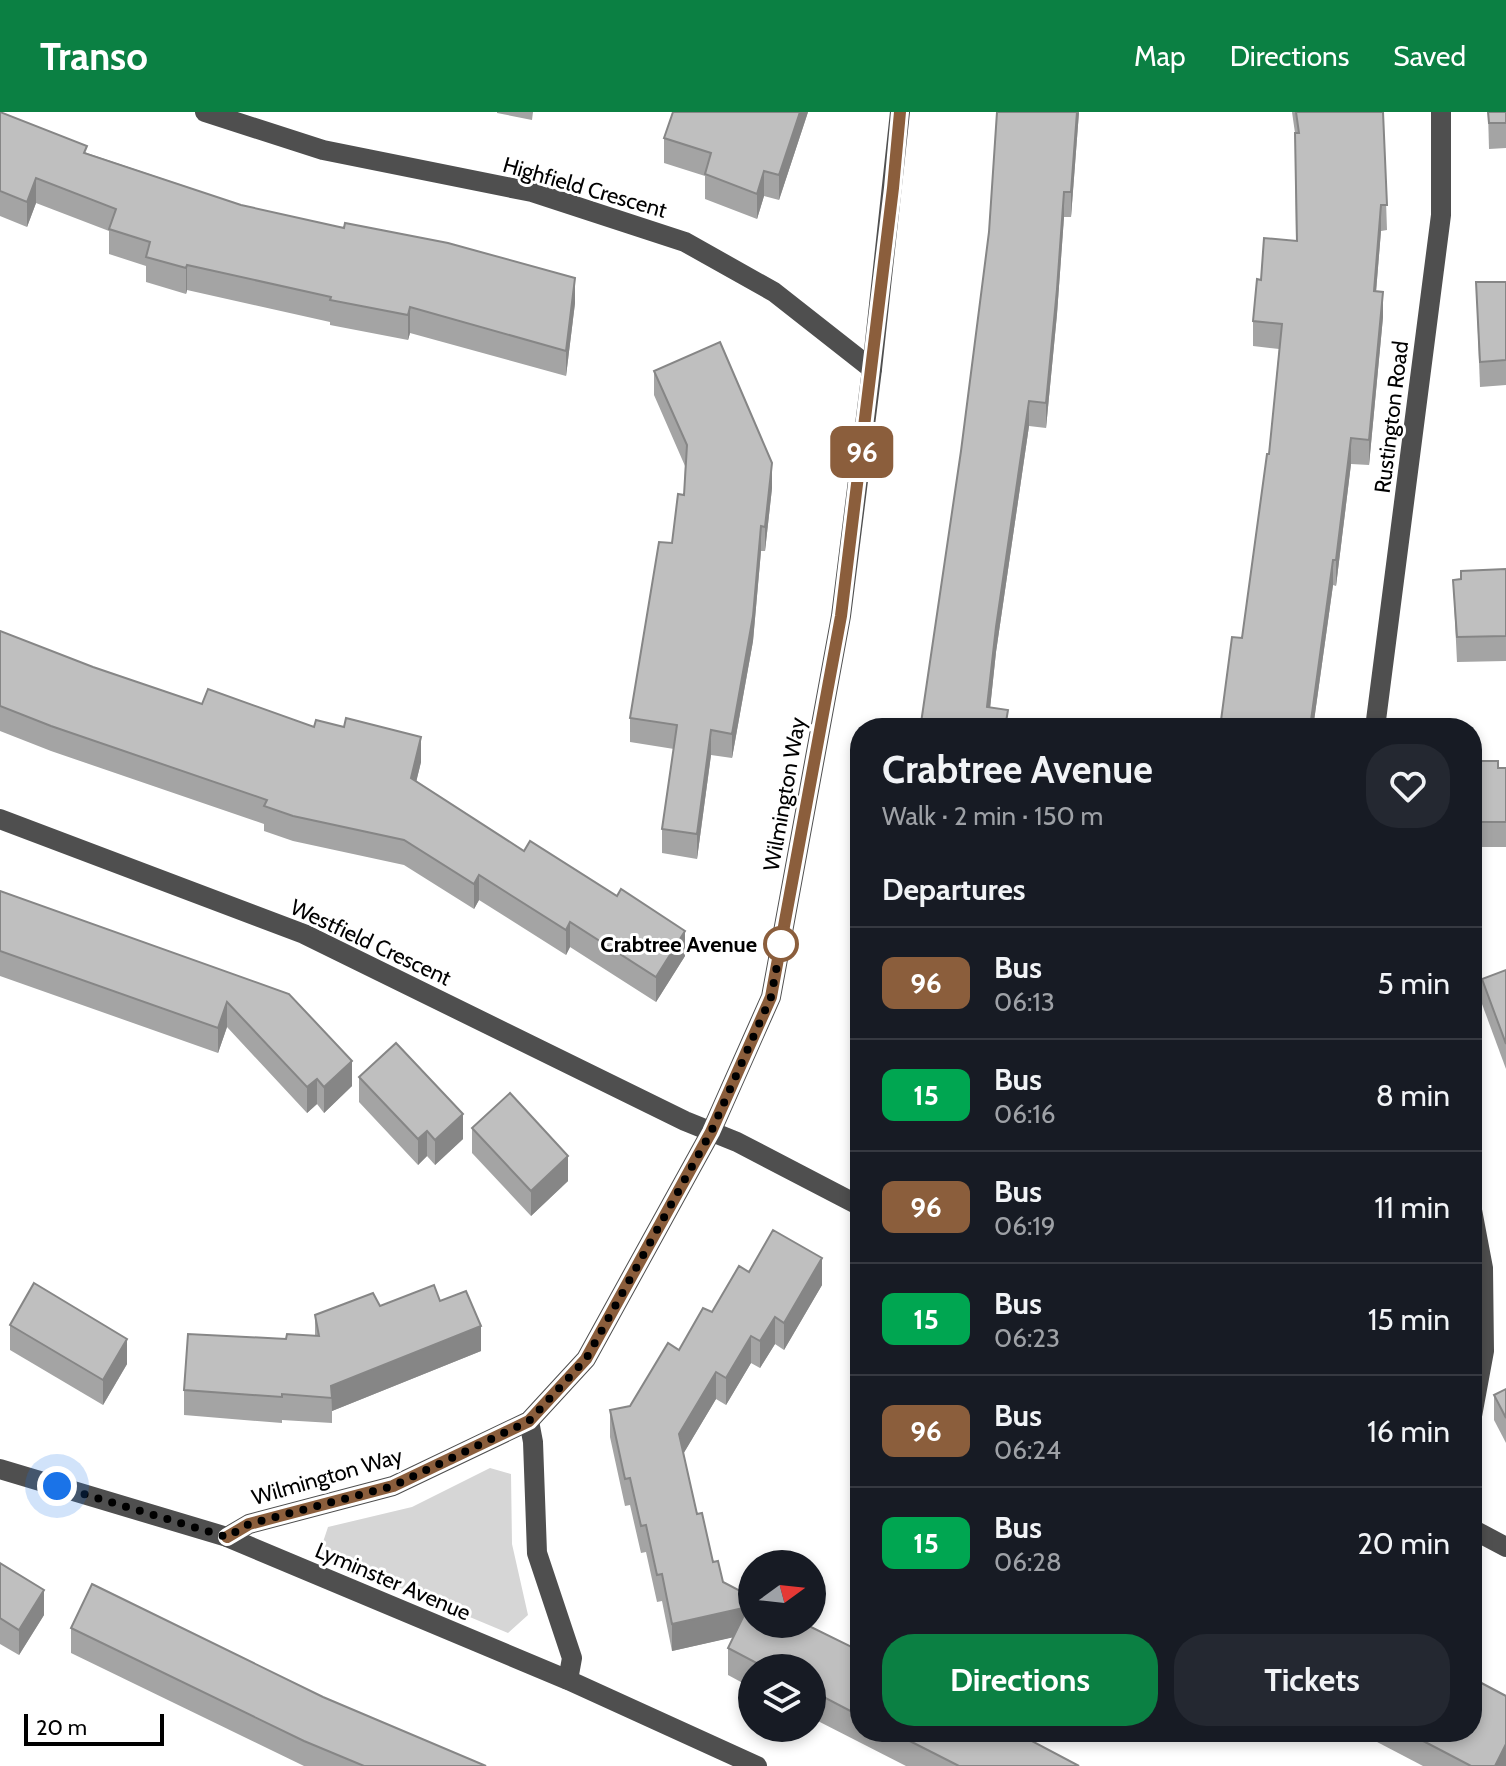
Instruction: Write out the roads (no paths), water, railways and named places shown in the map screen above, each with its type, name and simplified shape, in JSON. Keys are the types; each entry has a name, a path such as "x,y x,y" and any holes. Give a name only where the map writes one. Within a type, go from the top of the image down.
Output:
{"street":[{"name":"Highfield Crescent","path":"205,112 323,150 532,192 685,242 774,292 872,369"},
{"name":"Wilmington Way","path":"227,1537 249,1524 393,1486 529,1421 586,1359 711,1132 771,997 841,616 900,112"},
{"name":"Rustington Road","path":"1376,718 1441,215 1441,112"},
{"name":"Westfield Crescent","path":"0,819 304,934 711,1132"},
{"path":"711,1132 737,1142 850,1201"},
{"path":"1482,1263 1482,1362"},
{"path":"529,1421 533,1442 537,1553 572,1658 568,1680"},
{"name":"Lyminster Avenue","path":"0,1469 227,1537 568,1680 757,1766"},
{"path":"1482,1534 1506,1547"}],"place":[{"name":"Crabtree Avenue","path":"781,944"}]}
